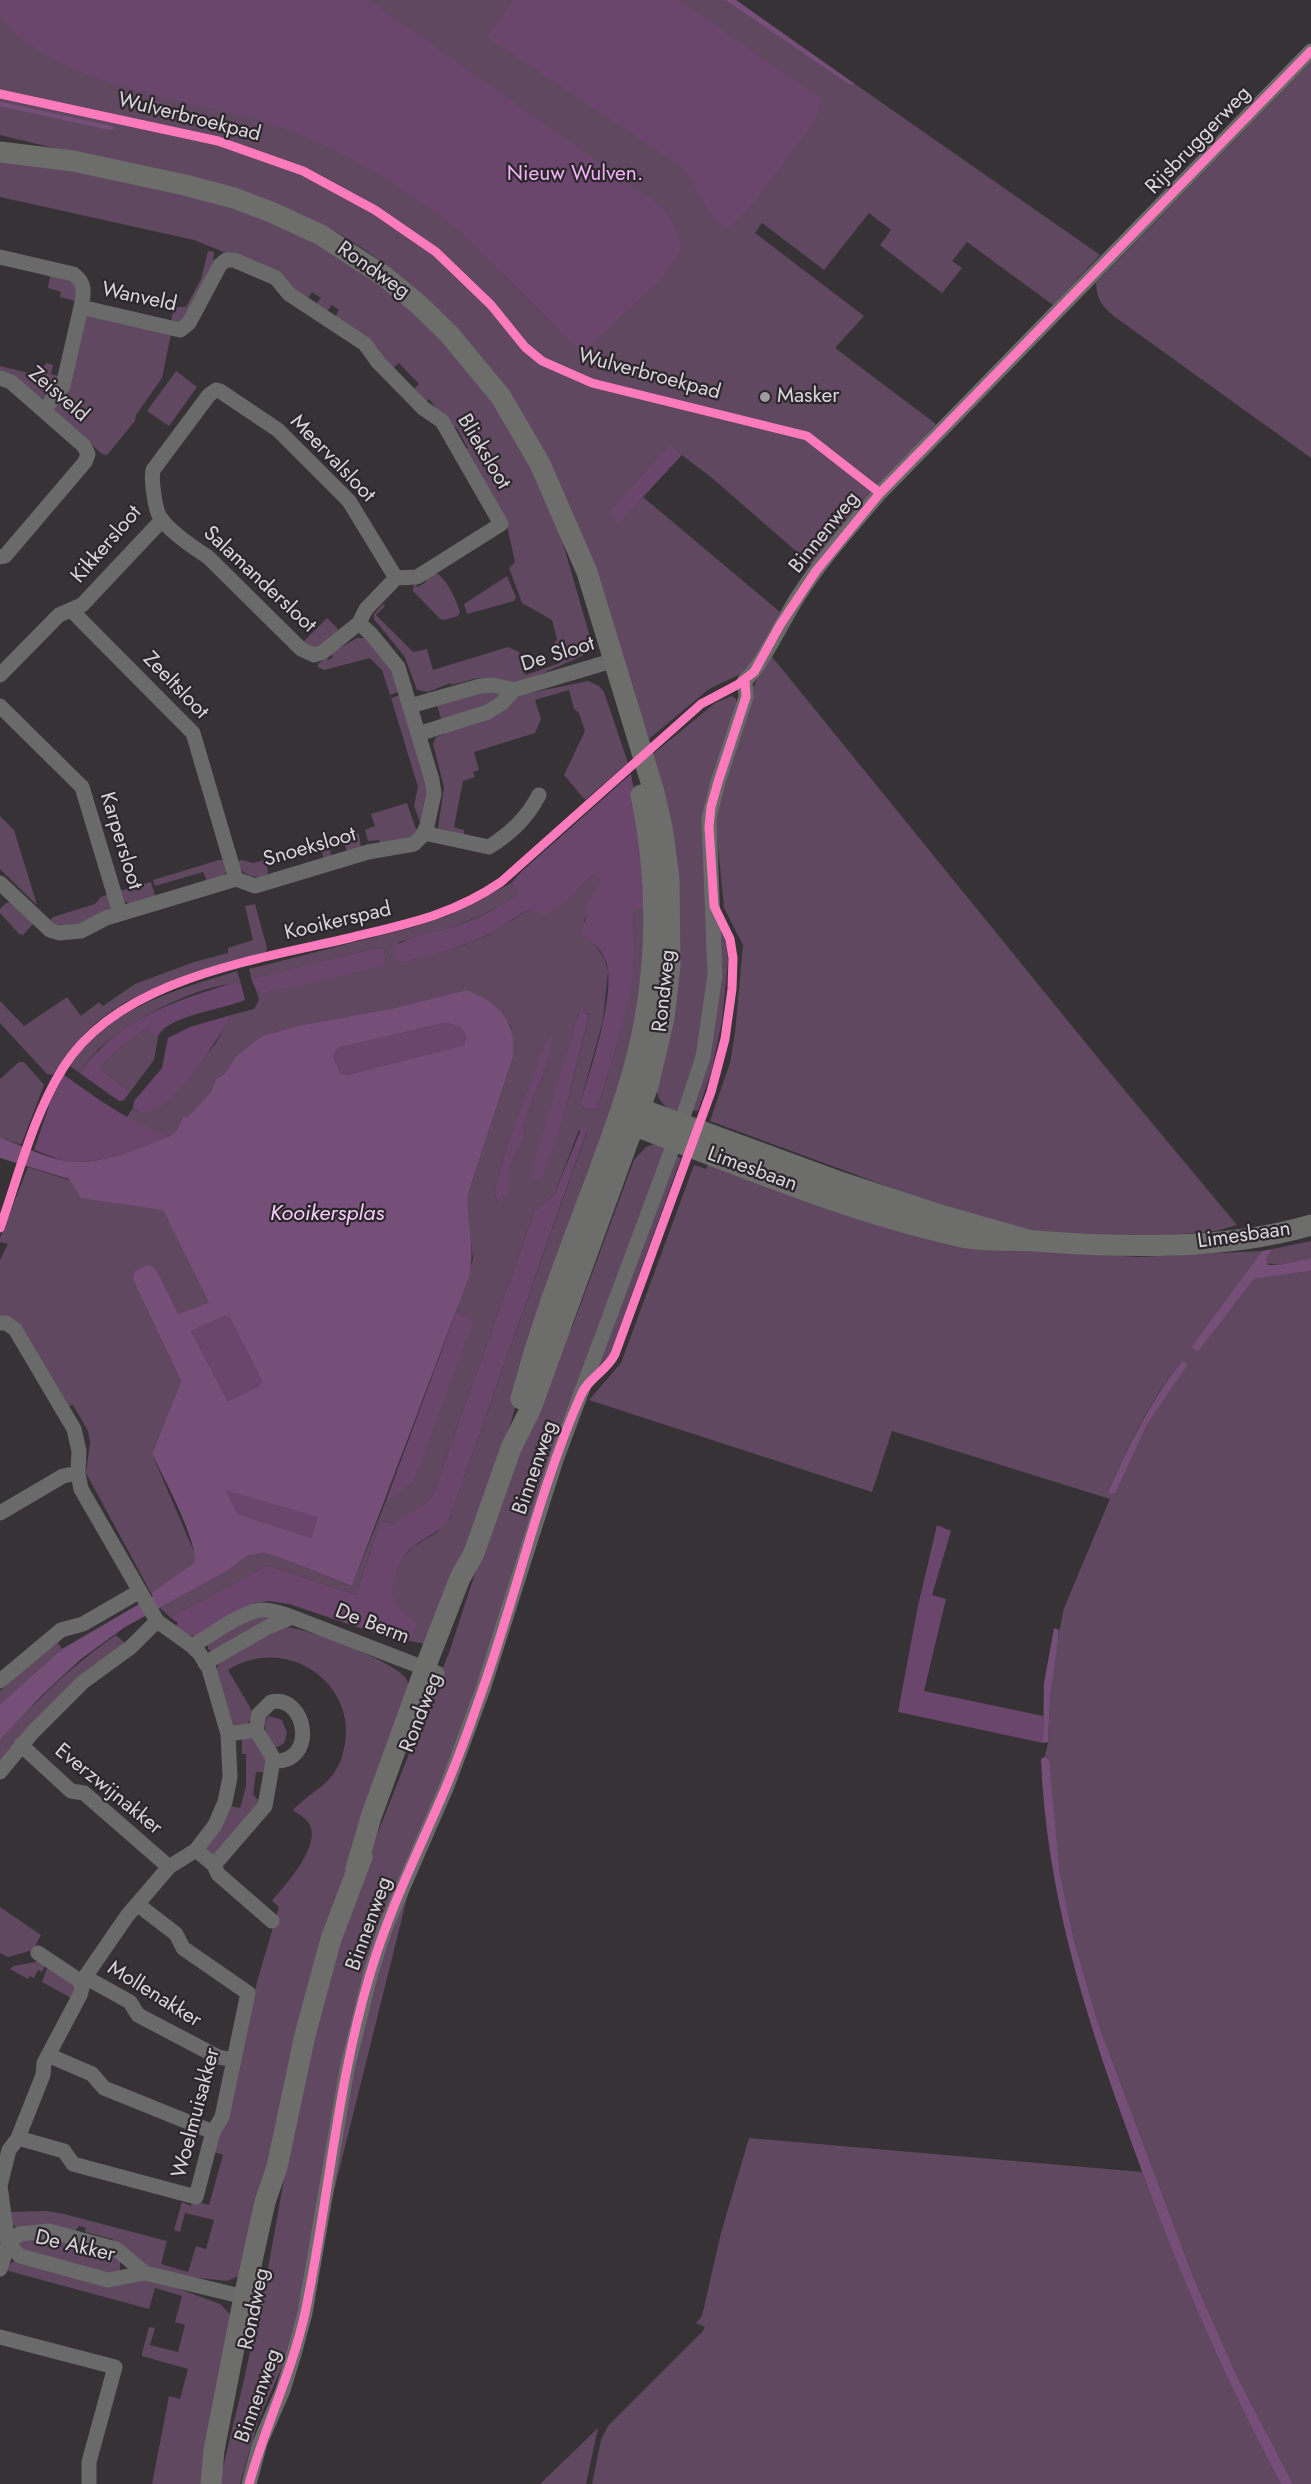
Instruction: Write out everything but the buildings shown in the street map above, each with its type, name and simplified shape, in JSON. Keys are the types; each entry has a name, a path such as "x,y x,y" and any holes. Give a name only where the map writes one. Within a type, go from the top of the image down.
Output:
{"main road":[{"name":"Rondweg","path":"0,139 73,161"},
{"name":"Rondweg","path":"0,152 73,161 184,185 255,206 321,235 384,276 442,326 468,354 501,397 529,442 565,523 576,576 654,792 669,878 671,946 668,990 655,1063 632,1116 531,1408 511,1448 474,1553 460,1578 431,1670 374,1807 356,1869 331,1939 314,1996 277,2167 265,2202 250,2299 214,2450 211,2484"},
{"name":"Limesbaan","path":"632,1116 708,1144 848,1204 911,1224 970,1238 1117,1246 1200,1244 1308,1226"}],"street":[{"name":"Rijsbruggerweg","path":"1112,255 1311,51"},
{"name":"Binnenweg","path":"249,2484 260,2443 294,2354 305,2313 346,2069 371,1972 394,1907 447,1785 483,1689 556,1460 683,1134 703,1057 714,995 716,951 709,827 711,807 746,697 745,680 754,672 800,592 842,537 917,455 1112,255"},
{"path":"0,257 73,274 82,282 81,307"},
{"name":"Wanveld","path":"44,410 63,386 81,307 183,329 189,323 220,265 226,260"},
{"name":"Blieksloot","path":"226,260 234,260 276,278 289,294 365,344 378,362 423,408 442,421 501,524 417,577 396,578"},
{"name":"Zeisveld","path":"0,378 11,382 84,446 88,458 5,556 0,557"},
{"name":"Meervalsloot","path":"216,390 225,393 278,430 349,501 396,578"},
{"name":"Kikkersloot","path":"0,675 59,615 81,605 162,520 154,493 153,470 209,395 216,390"},
{"name":"Salamandersloot","path":"162,520 192,547 208,557 307,653 314,655 323,652 359,623"},
{"path":"396,578 366,609 359,623 395,662 410,706 434,787 424,833 489,847 505,837 529,815 539,795"},
{"name":"Zeeltsloot","path":"71,610 193,734 236,879"},
{"name":"De Sloot","path":"410,706 480,686 493,685 514,690 608,662"},
{"name":"De Sloot","path":"418,734 488,712 502,703 514,690"},
{"name":"Karpersloot","path":"0,706 82,787 120,914"},
{"name":"Snoeksloot","path":"0,883 42,923 59,933 81,931 106,918 236,879 255,886 368,852 409,846 418,841 424,833"},
{"path":"0,1323 15,1329 71,1424 78,1444 78,1473 81,1489 155,1617 199,1654 215,1688 228,1734 230,1777 225,1802 215,1825 196,1850 169,1867 137,1904 84,1980 80,1995 48,2055 18,2138 9,2150 0,2186 4,2243 0,2269"},
{"path":"0,1513 63,1476 78,1473"},
{"path":"0,1681 61,1630 83,1624 142,1594"},
{"name":"De Berm","path":"199,1654 253,1612 271,1611 431,1670"},
{"path":"0,1773 21,1745 83,1682 131,1647 155,1617"},
{"path":"199,1654 292,1617"},
{"path":"214,1865 265,1806 273,1761 256,1730 259,1714 271,1702 281,1702 297,1713 303,1734 298,1750 290,1759 273,1761"},
{"path":"228,1734 256,1730"},
{"name":"Everzwijnakker","path":"21,1745 71,1791 84,1793 169,1867"},
{"path":"196,1850 214,1865 218,1874 272,1921"},
{"name":"Woelmuisakker","path":"18,2138 64,2151 73,2164 196,2197 213,2132 222,2117 248,1992 183,1948 176,1934 137,1904"},
{"name":"Mollenakker","path":"38,1953 84,1980 130,2002 138,2015 218,2057 234,2060"},
{"path":"48,2055 92,2074 104,2088 213,2132"},
{"name":"De Akker","path":"145,2273 116,2249 49,2231 19,2234 4,2243 20,2256 108,2280 145,2273 250,2299"},
{"path":"0,2337 115,2367 89,2462 89,2484"}],"green space":[{"name":"Nieuw Wulven.","path":"0,0 725,0 848,84 855,84 1100,255 1053,305 967,242 952,261 962,268 942,293 880,245 891,230 869,213 824,270 762,223 755,233 864,316 835,348 936,424 812,565 712,478 670,446 616,524 643,497 780,612 749,670 709,689 644,743 522,413 485,362 443,315 396,273 343,236 309,219 235,195 0,135"},
{"path":"0,0 369,0 661,206 674,225 682,248 663,277 582,353 462,233 370,169 325,146 279,127 247,117 149,94 85,74 55,60 15,34 0,17"},
{"path":"513,0 678,0 820,97 820,107 815,121 754,202 728,230 707,208 680,166 487,37"},
{"path":"1311,62 1311,458 1115,317 1101,302 1096,283"},
{"path":"0,154 191,194 298,231 397,295 464,361 525,450 560,533 590,637 588,647 582,656 534,677 513,683 478,678 451,685 450,683 428,692 417,690 405,657 374,619 374,614 383,604 385,606 376,615 413,652 427,649 433,670 508,647 519,652 526,675 560,663 554,644 557,639 552,620 522,603 509,568 515,562 507,526 464,451 468,448 456,427 452,429 429,399 424,404 413,390 419,384 399,363 392,369 334,319 339,310 332,305 327,311 316,304 321,298 312,292 307,300 292,291 285,277 194,240 0,197"},
{"path":"208,251 214,252 213,261 217,263 187,318 180,323 171,321 174,307 186,307 201,279"},
{"path":"50,276 72,281 78,288 75,301 60,297 61,292 48,288"},
{"path":"89,315 171,334 162,378 136,415 135,421 107,455 102,454 54,412 54,406 86,317"},
{"path":"47,363 53,365 51,374 58,376 58,386 40,399 0,374 0,366 41,376"},
{"path":"176,371 197,387 169,426 147,411"},
{"path":"670,445 682,455 617,525 610,511"},
{"path":"435,572 447,584 453,595 460,612 458,616 445,620 440,619 413,591 414,584 418,587 426,582 424,578"},
{"path":"507,576 516,597 514,601 467,614 464,604"},
{"path":"327,618 339,630 317,650 303,642"},
{"path":"357,638 365,638 389,663 399,692 390,695 382,670 370,658 324,670 318,667 318,664 326,657 328,660 333,657 331,653"},
{"path":"769,653 1102,1063 1237,1225 1216,1231 1169,1235 1095,1237 1027,1232 957,1212 710,1121 730,1063 743,945 724,908 715,816 752,690"},
{"path":"588,681 599,686 604,692 628,763 585,800 564,775 585,731 579,713 574,709 569,690 535,700 541,719 535,733 474,752 479,770 473,772 475,777 463,781 454,827 464,830 464,835 438,828 444,787 433,744 436,737 445,734 444,729 525,694"},
{"path":"481,689 502,692 499,700 442,722 436,702"},
{"path":"400,695 428,788 421,825 414,806 418,787 391,698"},
{"path":"732,696 736,699 736,704 706,800 708,998 698,1049 680,1115 663,1104 655,1085 648,758 715,703"},
{"path":"631,774 641,830 649,908 635,908 633,914 635,947 632,981 622,1029 597,1109 592,1110 582,1107 580,1103 604,1018 608,970 599,949 581,934 588,911 586,906 601,881 598,877 591,876 564,903 544,916 532,909 477,940 402,963 396,960 394,947 406,940 454,926 490,912 517,896 517,890 511,883 521,872"},
{"path":"407,803 417,832 411,837 380,843 379,840 368,841 365,830 375,826 371,814"},
{"path":"0,816 14,830 37,905 0,869"},
{"path":"359,834 361,847 347,851 344,843 330,847 331,857 324,859 319,844"},
{"path":"219,860 227,860 227,870 221,877 207,881 203,872 155,886 153,880"},
{"path":"265,860 267,876 257,877 244,873 236,861 253,863"},
{"path":"591,876 598,877 602,881 584,921 592,940 604,958 608,971 603,1021 580,1103 582,1107 597,1109 622,1029 635,947 634,908 649,908 639,1036 519,1394 505,1443 429,1645 411,1641 416,1624 397,1605 391,1594 393,1580 403,1558 414,1546 437,1532 450,1518 586,1134 579,1130 554,1195 535,1210 433,1494 430,1499 396,1524 381,1521 356,1595 268,1565 170,1617 160,1608 227,1571 247,1556 263,1553 352,1586 387,1498 393,1497 414,1481 470,1317 456,1312 473,1259 467,1208 468,1194 513,1057 511,1027 498,1009 466,990 394,1008 297,1026 262,1036 237,1055 224,1074 216,1079 210,1093 188,1118 183,1117 176,1131 170,1136 145,1128 126,1118 133,1108 137,1111 163,1104 216,1043 231,1015 254,1009 259,1000 256,990 261,994 386,963 384,949 376,948 255,978 252,981 249,969 414,927 450,915 511,883 517,890 517,896 475,918 399,942 396,960 402,963 461,946 486,936 527,911 577,890","holes":["588,1013 563,1119 540,1180 549,1116 578,1014","549,1037 549,1060 525,1120 524,1138 509,1170 498,1203 494,1193 507,1145"]},
{"path":"151,882 155,896 130,904 123,901 120,891"},
{"path":"109,894 111,908 88,922 66,926 49,922 53,917 95,904 101,897"},
{"path":"11,902 33,924 23,935 19,934 0,913 0,909 6,903"},
{"path":"255,904 267,948 265,954 194,974 126,1002 87,1031 53,1075 47,1074 0,1023 0,1001 24,1026 67,997 81,1016 99,1002 103,1006 135,984 194,962 228,953 228,948 253,940 245,906"},
{"path":"720,928 727,944 728,962 722,1021 712,1069 698,1111 692,1110"},
{"path":"376,948 384,949 386,963 382,966 261,994 256,990 252,981 254,978"},
{"path":"237,971 241,984 224,985 177,1000 127,1027 106,1043 90,1059 81,1074 70,1066 85,1046 103,1030 144,1004 191,985"},
{"path":"233,983 241,984 245,1000 183,1018 163,1030 158,1037 146,1029 120,1047 101,1066 103,1071 130,1092 124,1100 119,1101 81,1074 90,1059 111,1039 143,1017 178,1001"},
{"path":"581,1010 589,1015 563,1119 543,1176 540,1180 532,1178 534,1163"},
{"path":"231,1015 218,1038 175,1094 164,1104 149,1112 133,1108 134,1101 162,1068 168,1038 190,1027"},
{"path":"444,1023 462,1029 465,1036 464,1045 347,1075 340,1073 333,1056 338,1048"},
{"path":"146,1029 158,1037 154,1060 130,1092 103,1071 101,1066 120,1047"},
{"path":"552,1036 549,1060 525,1120 524,1138 509,1170 508,1196 499,1204 494,1193 507,1145 544,1047 549,1037"},
{"path":"19,1062 24,1062 44,1085 21,1145 0,1137 0,1079"},
{"path":"64,1075 128,1117 170,1136 125,1153 90,1161 68,1161 34,1150 51,1100"},
{"path":"582,1127 586,1133 450,1518 442,1527 409,1551 394,1579 395,1600 417,1624 411,1641 378,1634 289,1604 269,1601 254,1603 203,1635 192,1636 175,1627 178,1623 170,1617 268,1565 356,1595 381,1521 396,1524 425,1503 433,1494 535,1210 554,1195"},
{"path":"660,1142 670,1144 491,1650 435,1800 378,1934 293,2341 258,2422 240,2484 219,2484 269,2263 301,2084 350,1903 450,1650 479,1561 544,1385 573,1325 634,1160 646,1147"},
{"path":"675,1156 681,1158 610,1355 595,1373"},
{"path":"709,1162 1056,1252 1138,1257 1262,1251 1191,1347 1198,1352 1254,1279 1311,1271 1311,2484 1293,2484 1236,2374 1194,2279 1098,2023 1074,1940 1060,1874 1048,1757 1045,1756 1056,1647 1064,1608 1110,1499 892,1431 872,1492 589,1400 621,1363 694,1165 706,1169","holes":["1182,1361 1148,1423 1116,1492 1108,1492 1132,1440 1159,1392"]},
{"path":"28,1167 163,1210 208,1297 209,1302 178,1314 133,1280 181,1381 152,1454 195,1554 195,1562 151,1593 86,1473 90,1443 88,1431 73,1405 69,1406 23,1328 16,1320 0,1318 0,1260 8,1244 0,1242 0,1238"},
{"path":"1311,1241 1311,1258 1279,1265 1266,1263 1273,1249"},
{"path":"456,1312 470,1317 473,1321 414,1481 393,1498 387,1498"},
{"path":"225,1316 230,1318 262,1381 259,1386 228,1401 191,1331"},
{"path":"224,1489 319,1517 311,1538 238,1514"},
{"path":"937,1525 951,1531 932,1595 946,1599 924,1691 1043,1716 1043,1743 898,1712 918,1606"},
{"path":"275,1616 212,1651 208,1649 208,1644 251,1617"},
{"path":"285,1627 328,1638 380,1660 402,1674 409,1686 241,2275 227,2281 180,2276 141,2264 112,2239 85,2232 86,2228 79,2226 74,2232 19,2229 10,2223 9,2212 47,2211 64,2214 167,2241 161,2264 188,2272 196,2246 206,2249 214,2220 185,2213 180,2232 174,2230 182,2202 191,2206 193,2201 209,2205 223,2155 214,2152 257,1982 279,1907 272,1901 301,1864 311,1841 312,1831 308,1822 293,1810 333,1775 342,1757 346,1732 342,1709 332,1689 316,1673 297,1662 274,1658 251,1660 228,1670 254,1714 246,1726 234,1727 216,1671 219,1662 267,1632"},
{"path":"116,1635 125,1643 0,1762 0,1740 55,1684"},
{"path":"56,1640 62,1649 0,1704 0,1691"},
{"path":"269,1716 282,1720 287,1733 284,1743 276,1748 265,1728"},
{"path":"252,1737 267,1757 265,1772 256,1772 253,1795 261,1802 212,1856 205,1848 230,1806 240,1808 246,1786 246,1754 242,1754 242,1739"},
{"path":"410,1886 326,2223 346,2086 383,1948"},
{"path":"0,1907 41,1935 33,1950 8,1957 0,1953"},
{"path":"38,1959 46,1964 42,1972 38,1970 34,1978 30,1976 28,1979 10,1969 13,1966 36,1962"},
{"path":"48,1966 76,1987 73,1999 42,1982"},
{"path":"749,2138 1142,2172 1207,2330 1242,2408 1281,2484 592,2484 601,2440 608,2426 705,2327 696,2323 702,2316 721,2233"},
{"path":"45,2235 120,2258 120,2271 114,2276 21,2253 18,2242"},
{"path":"15,2261 140,2279 171,2286 220,2304 231,2315 204,2484 152,2484 169,2396 180,2399 188,2369 142,2356 142,2353 149,2327 155,2328 150,2345 178,2352 185,2325 175,2322 182,2296 155,2288 149,2309 5,2270 7,2265"},
{"path":"598,2428 586,2484 540,2484"}],"water":[{"path":"725,0 736,0 855,84 848,84"},
{"name":"Kooikersplas","path":"466,990 488,1001 503,1015 512,1033 513,1057 468,1194 472,1255 469,1277 352,1586 276,1556 263,1553 247,1556 227,1571 125,1627 81,1659 42,1695 0,1740 0,1704 62,1649 153,1596 151,1593 195,1562 191,1539 152,1454 181,1381 133,1280 134,1272 148,1265 155,1268 178,1314 209,1302 163,1210 81,1198 69,1179 0,1158 0,1137 39,1153 71,1162 91,1161 126,1153 170,1136 176,1131 183,1117 188,1117 210,1093 216,1079 224,1074 237,1055 262,1036 297,1026 394,1008","holes":["444,1023 462,1029 465,1036 464,1045 347,1075 340,1073 333,1056 338,1048","225,1316 230,1318 262,1381 259,1386 228,1401 191,1331","225,1490 318,1517 311,1538 238,1514"]},
{"path":"1273,1249 1266,1259 1268,1265 1311,1258 1311,1271 1254,1279 1198,1352 1191,1347 1262,1251"},
{"path":"1182,1361 1188,1364 1148,1423 1116,1492 1111,1494 1108,1492 1141,1424 1170,1376"},
{"path":"1054,1628 1059,1630 1050,1700 1048,1742 1043,1743 1044,1683"},
{"path":"1046,1756 1049,1760 1060,1874 1074,1940 1098,2023 1194,2279 1236,2374 1293,2484 1281,2484 1237,2398 1197,2310 1143,2175 1111,2085 1069,1948 1059,1901 1044,1807 1041,1759"}],"waterway":[{"path":"0,104 111,128"}],"cycle path":[{"name":"Kooikerspad","path":"0,1228 27,1146 52,1086 87,1038 118,1013 153,994 191,978 232,965 428,918 482,894 501,882 701,704 737,685 754,672 780,625 816,571 880,493 1311,51"},
{"name":"Wulverbroekpad","path":"0,94 218,141 303,171 375,210 436,252 491,305 525,347 542,361 592,383 807,436 880,493"},
{"path":"249,2484 300,2335 350,2055 371,1971 396,1901 446,1787 469,1727 495,1654 540,1504 566,1431 584,1389 615,1354 711,1092 725,1039 732,989 733,958 730,939 714,906 709,827 711,807 718,782 746,697 745,680"}],"place":[{"name":"Masker","path":"765,397"}]}
